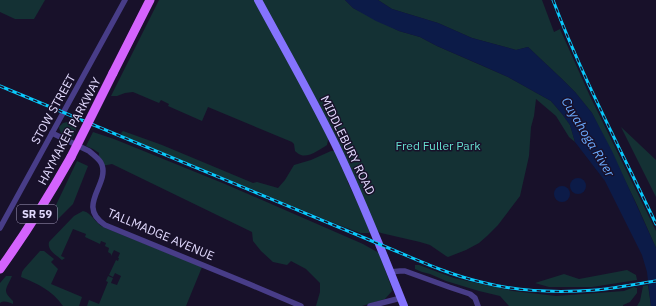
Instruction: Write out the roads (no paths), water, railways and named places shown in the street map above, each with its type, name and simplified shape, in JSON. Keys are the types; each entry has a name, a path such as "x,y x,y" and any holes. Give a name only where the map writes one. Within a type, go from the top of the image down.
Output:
{"main road":[{"name":"HAYMAKER PARKWAY","path":"0,269 35,217 71,157 150,0"}],"street":[{"name":"STOW STREET","path":"0,228 125,0"},
{"name":"MIDDLEBURY ROAD","path":"258,0 335,143 364,207 404,306"},
{"name":"TALLMADGE AVENUE","path":"52,133 94,155 100,162 102,166 102,178 93,204 94,211 100,222 301,306"},
{"path":"390,272 406,271 470,294 475,298 478,306"},
{"path":"370,306 401,298"}],"water":[{"name":"Cuyahoga River","path":"345,0 378,0 392,9 438,23 472,38 516,50 528,47 563,80 592,113 612,151 656,248 656,306 651,306 647,272 642,255 605,181 575,142 570,125 551,101 508,77 420,37 399,31 376,21 353,8"},
{"path":"575,178 581,178 586,183 584,192 581,194 575,194 570,189 570,183"},
{"path":"559,186 565,186 570,191 568,200 565,202 559,202 554,197 554,191"}],"railway":[{"path":"553,0 576,57 656,224"},
{"path":"0,86 417,260 468,279 510,288 538,291 596,290 656,281"}],"park label":[{"name":"Fred Fuller Park","path":"438,145"}]}
